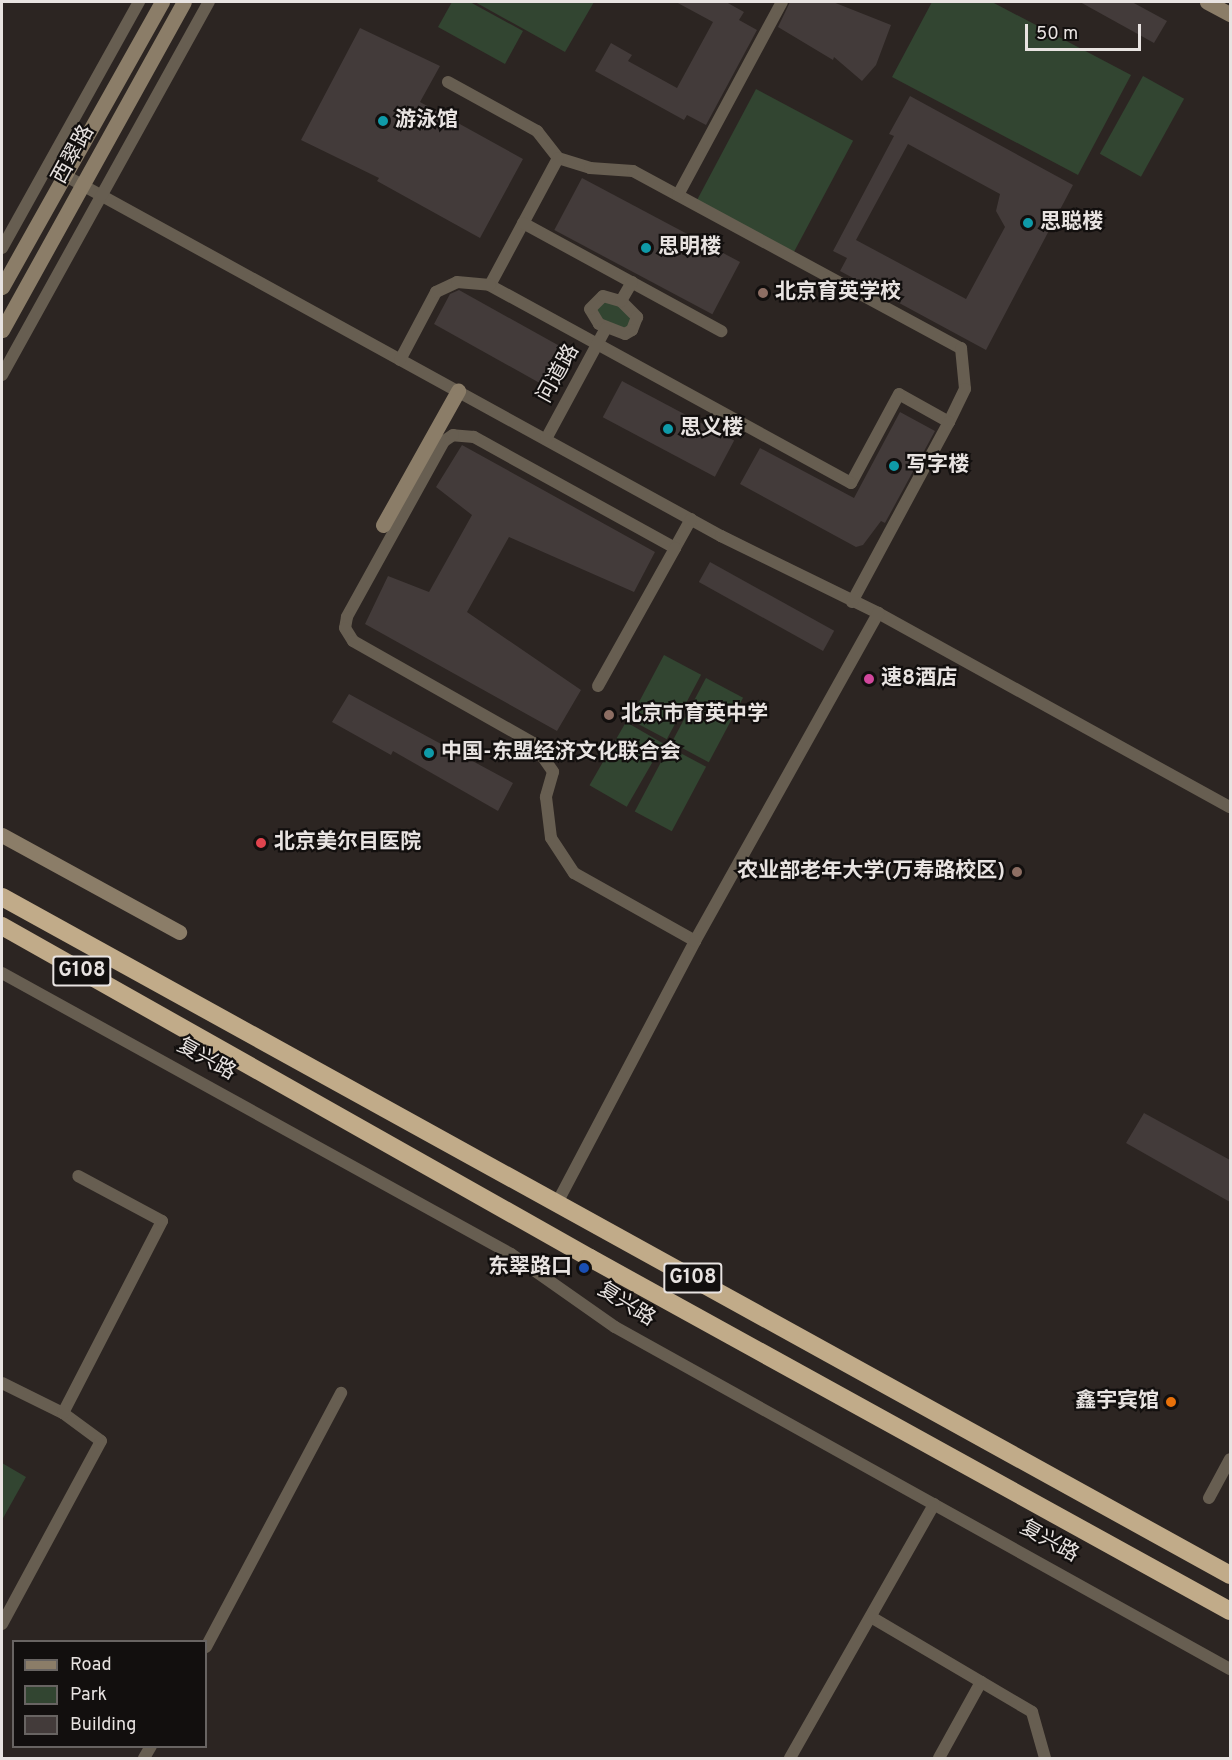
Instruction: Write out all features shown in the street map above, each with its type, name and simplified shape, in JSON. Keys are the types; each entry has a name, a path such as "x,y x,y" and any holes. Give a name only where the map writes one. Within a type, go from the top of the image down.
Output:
{"highway":[{"name":"G108","path":"2,897 1230,1575"},
{"name":"复兴路","path":"2,926 590,1258 1230,1611"}],"main road":[{"name":"西翠路","path":"2,287 162,2"},
{"name":"西翠路","path":"2,330 184,2"},
{"path":"383,525 458,391"},
{"path":"2,835 179,932"}],"street":[{"path":"2,248 139,2"},
{"path":"2,375 209,2"},
{"path":"678,195 783,2"},
{"path":"448,82 537,131 558,158 590,168 633,171 961,348 965,389 852,602"},
{"path":"490,285 558,158"},
{"path":"64,175 691,519 852,602 878,613 1230,807"},
{"path":"523,223 721,331"},
{"path":"400,360 436,292 457,282 490,285 851,483 898,394 949,422"},
{"path":"621,301 632,282"},
{"path":"603,296 621,301 636,315 633,330 621,334 606,328 593,318 592,304 603,296"},
{"name":"问道路","path":"546,439 606,328"},
{"path":"675,548 474,437 453,435 444,441 347,617 345,628 353,641 533,743 553,772 546,796 551,838 574,873 695,941"},
{"path":"598,686 691,519"},
{"path":"557,1203 695,941 878,613"},
{"name":"复兴路","path":"2,973 511,1254 615,1327 1230,1669"},
{"path":"63,1413 162,1221 78,1176"},
{"path":"2,1383 63,1413 101,1441 2,1624"},
{"path":"207,1645 341,1393"},
{"path":"1209,1498 1230,1459"},
{"path":"789,1758 934,1504"},
{"path":"871,1617 1032,1712 1045,1758"},
{"path":"939,1758 981,1682"}],"green space":[{"path":"452,2 470,2 523,31 505,64 438,27"},
{"path":"475,2 594,2 565,52"},
{"path":"932,2 992,2 1131,75 1078,175 892,77"},
{"path":"1143,76 1184,99 1141,177 1100,154"},
{"path":"756,89 853,141 794,253 696,201"},
{"path":"601,298 630,311 631,330 603,325 593,307"},
{"path":"664,655 701,675 667,739 630,719"},
{"path":"706,678 743,698 709,762 672,742"},
{"path":"626,722 663,744 627,807 590,785"},
{"path":"669,747 706,767 672,831 635,811"},
{"path":"2,1463 26,1477 2,1520"}],"building":[{"path":"676,2 726,2 744,12 739,20 757,30 706,125 687,115 684,120 595,71 611,43 632,55 628,61 677,88 713,22"},
{"path":"790,2 833,2 891,25 876,65 862,81 834,57 833,60 778,27"},
{"path":"1080,2 1132,2 1167,21 1154,43"},
{"name":"游泳馆","path":"360,28 440,66 420,102 523,159 480,238 377,181 379,178 301,140"},
{"name":"思聪楼","path":"910,96 1073,185 986,350 840,271 847,258 833,251 894,136 889,134","holes":["908,144 1000,194 996,211 1005,227 966,299 856,240"]},
{"name":"思明楼","path":"582,178 740,262 712,314 554,230"},
{"path":"459,290 565,349 545,386 434,324 450,294"},
{"name":"思义楼","path":"622,381 734,441 715,477 603,417"},
{"name":"写字楼","path":"900,412 935,431 885,523 881,521 863,545 856,547 740,484 760,448 854,498"},
{"path":"462,445 655,552 634,592 509,537 467,612 581,690 557,731 365,624 388,576 429,592 472,515 436,487"},
{"path":"710,562 834,631 823,651 699,582"},
{"name":"中国-东盟经济文化联合会","path":"349,694 513,783 498,811 393,751 391,755 332,722"},
{"path":"1144,1113 1230,1160 1230,1202 1126,1143"}],"place":[{"name":"游泳馆","path":"383,121"},
{"name":"思聪楼","path":"1028,223"},
{"name":"思明楼","path":"646,248"},
{"name":"北京育英学校","path":"763,293"},
{"name":"思义楼","path":"668,429"},
{"name":"写字楼","path":"894,466"},
{"name":"速8酒店","path":"869,679"},
{"name":"北京市育英中学","path":"609,715"},
{"name":"中国-东盟经济文化联合会","path":"429,753"},
{"name":"北京美尔目医院","path":"261,843"},
{"name":"农业部老年大学(万寿路校区)","path":"1017,872"},
{"name":"东翠路口","path":"584,1268"},
{"name":"鑫宇宾馆","path":"1171,1402"}]}
